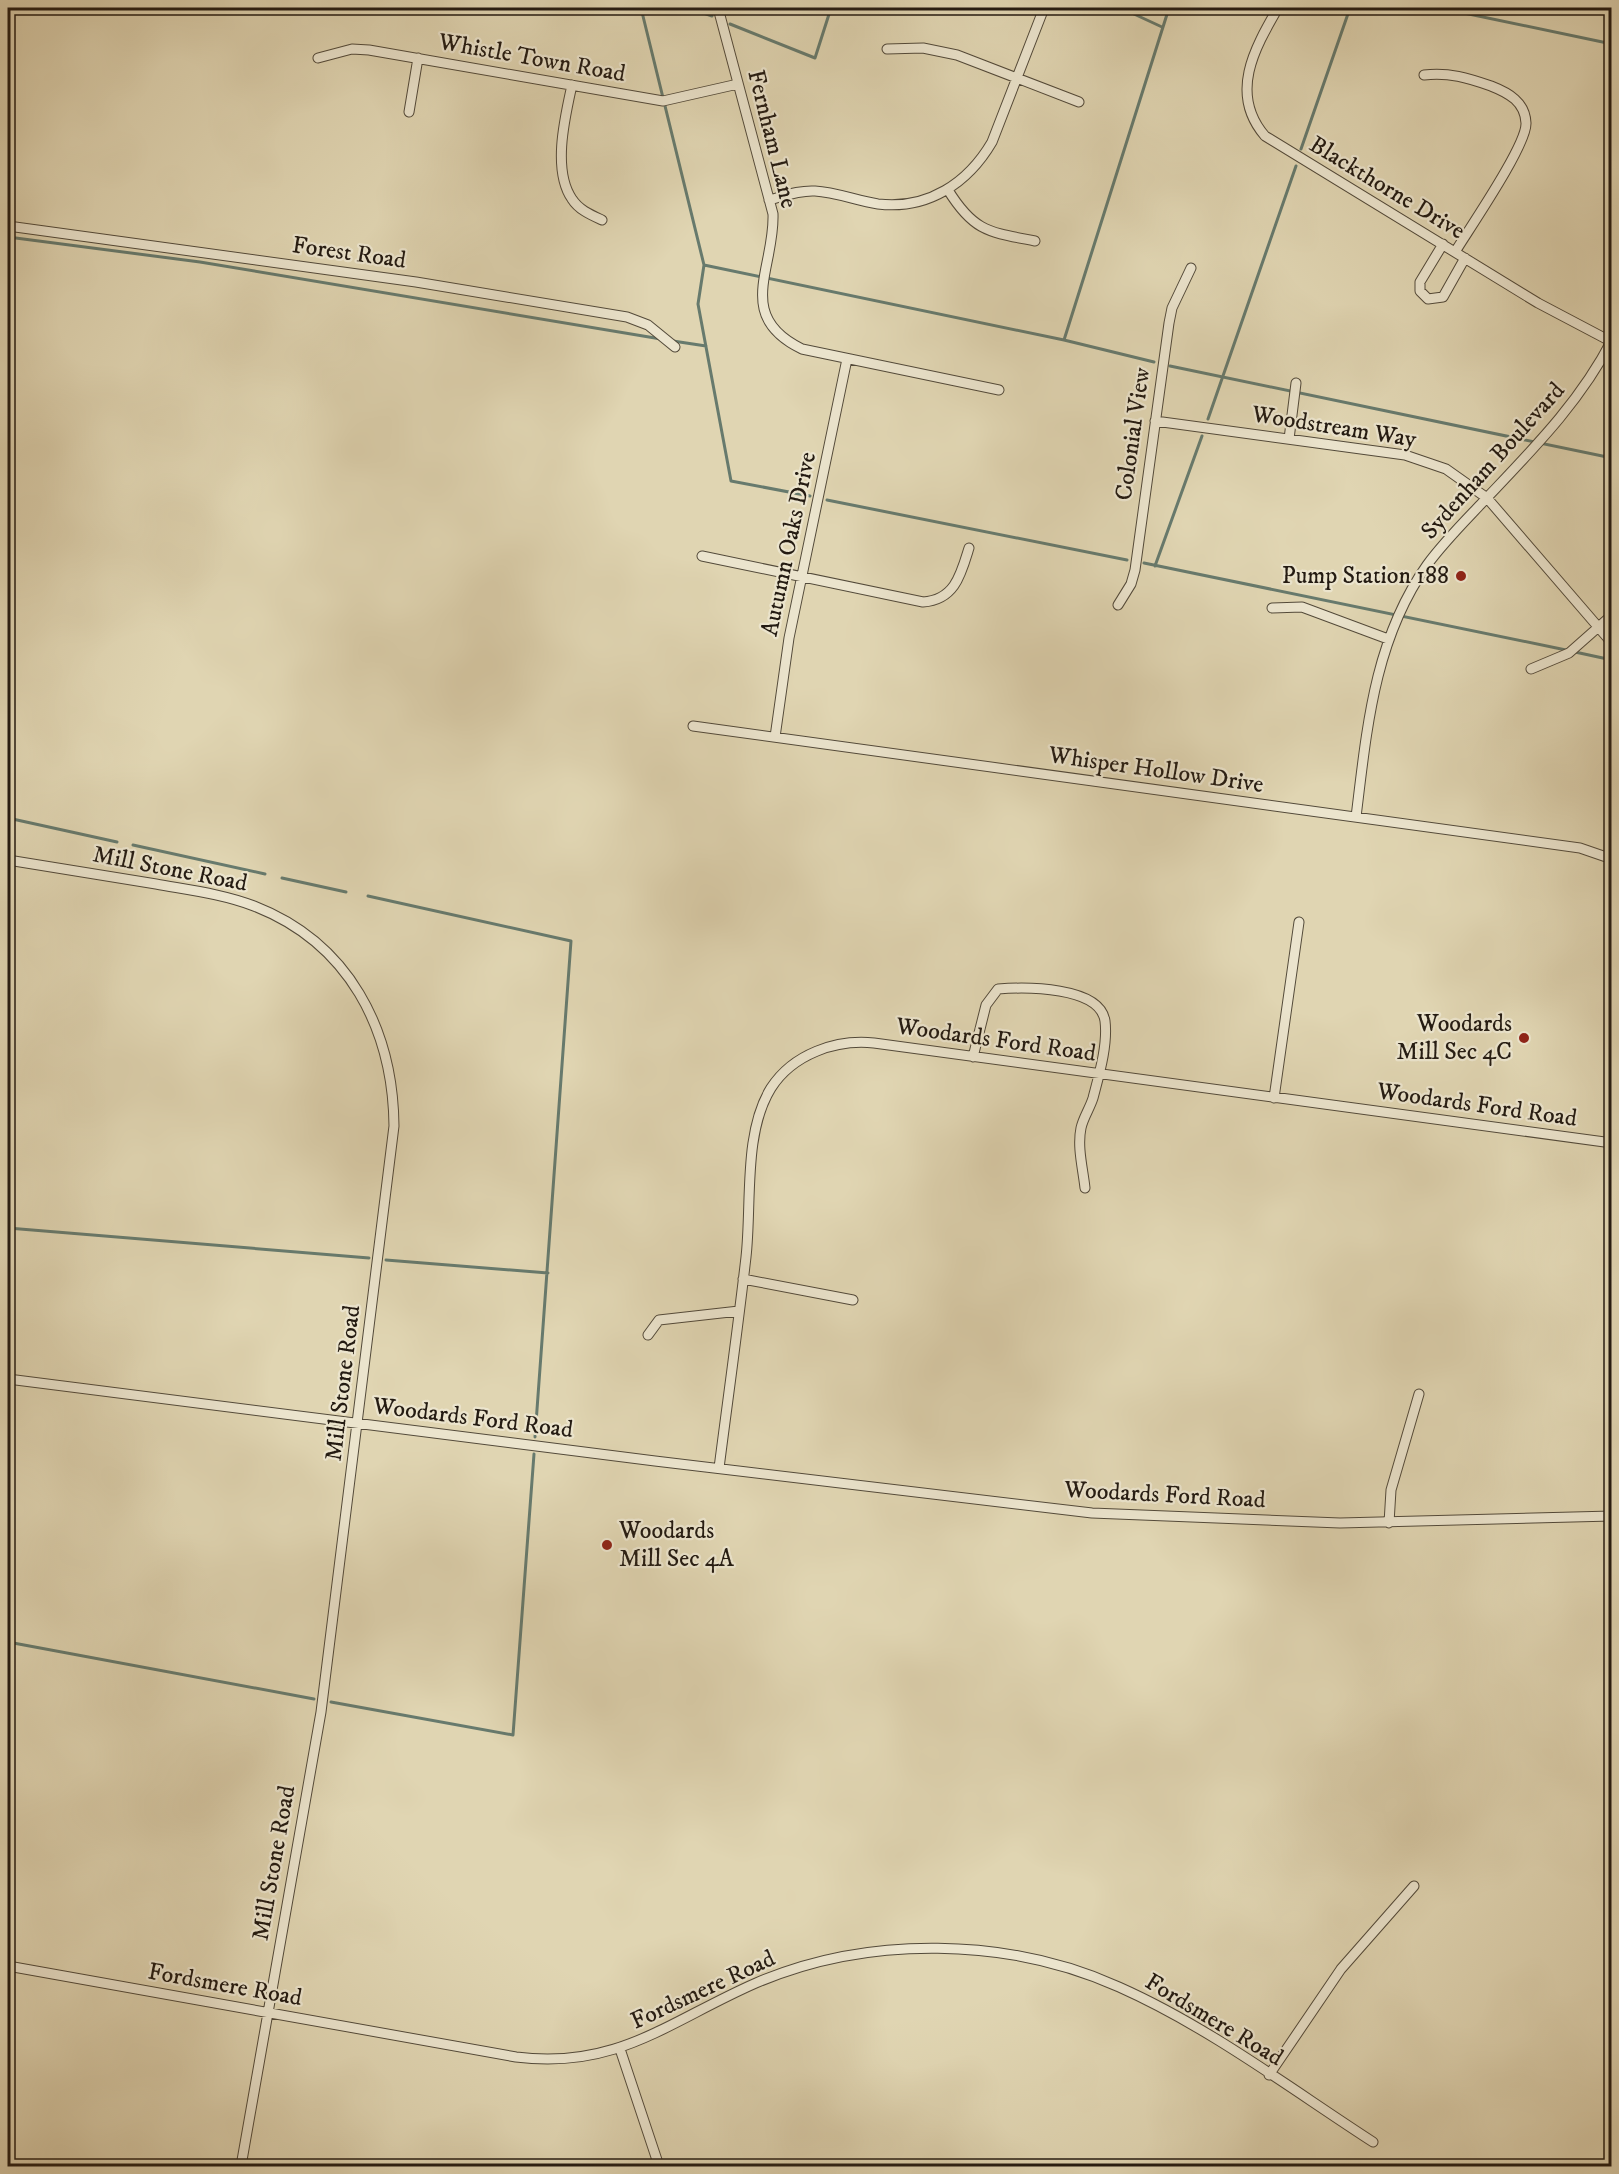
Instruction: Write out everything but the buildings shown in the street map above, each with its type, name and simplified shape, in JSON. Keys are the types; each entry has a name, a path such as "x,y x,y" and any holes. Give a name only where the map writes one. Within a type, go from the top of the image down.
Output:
{"street":[{"name":"Fernham Lane","path":"718,8 770,200 773,225 761,291 766,316 777,333 802,349 999,390"},
{"path":"770,200 816,191 877,203 904,204 922,201 948,190 981,160 993,142 1044,8"},
{"name":"Blackthorne Drive","path":"1278,8 1261,37 1248,78 1248,107 1256,126 1278,145 1538,303 1611,341"},
{"name":"Whistle Town Road","path":"318,58 352,49 418,58 663,101 738,84"},
{"path":"887,49 938,50 1079,102"},
{"path":"409,112 418,58"},
{"path":"1424,75 1456,74 1506,91 1519,102 1526,122 1518,147 1455,252"},
{"path":"572,85 562,143 565,182 573,201 587,214 602,220"},
{"path":"948,190 963,214 975,224 998,233 1035,241"},
{"name":"Forest Road","path":"8,226 416,282 627,317 648,325 675,347"},
{"path":"1443,244 1420,282 1420,291 1428,299 1443,297 1465,258"},
{"name":"Colonial View","path":"1118,605 1133,577 1172,308 1191,268"},
{"name":"Sydenham Boulevard","path":"1356,817 1375,682 1389,639 1407,598 1427,566 1486,498 1561,418 1592,375 1611,341"},
{"name":"Autumn Oaks Drive","path":"775,737 789,638 847,359"},
{"path":"1289,439 1296,383"},
{"name":"Woodstream Way","path":"1155,421 1416,458 1446,469 1486,498 1611,643"},
{"path":"702,555 923,602 932,601 947,594 955,586 969,548"},
{"path":"1272,608 1302,607 1389,639"},
{"path":"1531,669 1569,653 1611,615"},
{"name":"Whisper Hollow Drive","path":"693,726 1580,848 1611,859"},
{"name":"Mill Stone Road","path":"8,860 202,892 256,906 289,924 323,949 359,992 380,1032 388,1059 394,1093 394,1126 321,1712 241,2166"},
{"path":"1274,1098 1299,922"},
{"path":"973,1057 986,1005 998,989 1027,987 1081,996 1097,1006 1105,1020 1099,1074 1081,1129 1081,1155 1086,1188"},
{"name":"Woodards Ford Road","path":"719,1468 743,1279 756,1125 771,1088 786,1071 802,1058 829,1046 856,1042 1611,1143"},
{"path":"743,1279 853,1300"},
{"path":"648,1335 659,1320 739,1311"},
{"name":"Woodards Ford Road","path":"8,1379 1092,1513 1261,1521 1389,1522 1611,1516"},
{"path":"1389,1522 1391,1490 1419,1394"},
{"path":"1269,2075 1341,1969 1414,1886"},
{"name":"Fordsmere Road","path":"8,1966 538,2060 575,2059 620,2049 784,1972 846,1956 901,1950 949,1949 1017,1956 1117,1986 1179,2018 1373,2142"},
{"path":"620,2049 659,2166"}],"waterway":[{"path":"641,8 704,265 698,304 731,481 810,496"},
{"path":"689,8 712,16"},
{"path":"730,24 815,58 831,8"},
{"path":"1121,8 1162,27"},
{"path":"1064,340 1169,8"},
{"path":"1301,149 1350,8"},
{"path":"1440,8 1612,44"},
{"path":"1208,419 1296,166"},
{"path":"8,237 200,262 661,339"},
{"path":"704,265 1064,340 1154,362"},
{"path":"673,341 706,346"},
{"path":"1170,366 1612,458"},
{"path":"1155,566 1202,436"},
{"path":"827,500 1127,560"},
{"path":"1144,563 1566,650"},
{"path":"1575,652 1612,660"},
{"path":"8,818 117,842"},
{"path":"133,845 265,874"},
{"path":"282,878 346,892"},
{"path":"368,896 571,941 535,1437"},
{"path":"8,1228 369,1258"},
{"path":"386,1260 548,1273"},
{"path":"331,1702 513,1735 534,1454"},
{"path":"8,1642 314,1699"}],"place":[{"name":"Pump Station 188","path":"1461,576"},
{"name":"Woodards Mill Sec 4C","path":"1524,1038"},
{"name":"Woodards Mill Sec 4A","path":"607,1545"}]}
